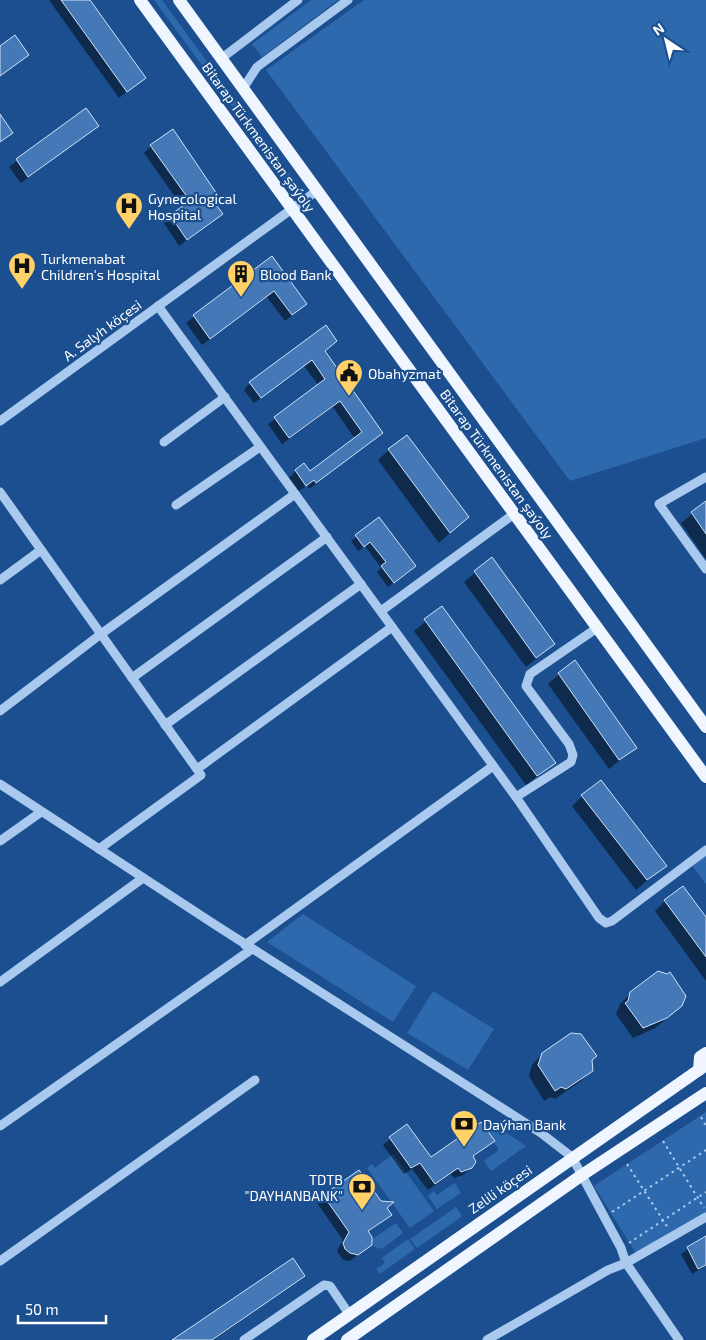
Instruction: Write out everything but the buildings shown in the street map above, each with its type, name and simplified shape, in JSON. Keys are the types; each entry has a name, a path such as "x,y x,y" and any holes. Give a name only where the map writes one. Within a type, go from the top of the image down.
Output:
{"main road":[{"name":"Bitarap Türkmenistan şaýoly","path":"140,0 706,777"},
{"name":"Bitarap Türkmenistan şaýoly","path":"179,0 706,727"},
{"path":"702,1067 700,1057 706,1053"},
{"name":"Zelili köçesi","path":"313,1340 702,1067"},
{"path":"347,1340 582,1176 706,1093"}],"street":[{"path":"222,58 298,0"},
{"path":"244,88 258,67 348,0"},
{"name":"A. Salyh köçesi","path":"0,421 318,190"},
{"path":"158,306 493,766 599,918 606,923 706,850"},
{"path":"164,442 225,397"},
{"path":"176,506 260,446"},
{"path":"706,477 659,504 706,569"},
{"path":"0,492 201,775 99,849"},
{"path":"0,711 101,634 295,494"},
{"path":"381,611 514,514"},
{"path":"132,678 327,537"},
{"path":"0,580 41,550"},
{"path":"165,725 361,584"},
{"path":"197,769 392,627"},
{"path":"516,798 571,762 573,755 569,744 526,686 530,674 597,628"},
{"path":"0,1126 248,947 493,766"},
{"path":"0,784 248,947 541,1133 572,1157 621,1248 626,1263 680,1340"},
{"path":"0,841 41,812"},
{"path":"0,982 143,878"},
{"path":"0,1261 255,1080"},
{"path":"487,1340 608,1270 626,1263 706,1217"},
{"path":"244,1340 324,1285 330,1286 349,1314"}],"path":[{"path":"701,1117 706,1126"},
{"path":"663,1141 706,1212"},
{"path":"604,1218 706,1150"},
{"path":"627,1164 673,1237"},
{"path":"621,1248 706,1192"}],"shaded area":[{"path":"154,0 162,0 294,180 289,184"},
{"path":"311,0 338,0 262,57 252,44"},
{"path":"364,0 706,0 706,438 570,481 266,70"},
{"path":"706,853 706,884 691,864"},
{"path":"303,914 416,986 393,1022 267,942"},
{"path":"433,991 494,1029 468,1070 407,1033"},
{"path":"706,1112 706,1217 639,1258 594,1186"},
{"path":"489,1121 526,1146 491,1171 484,1161 499,1150 484,1125"},
{"path":"393,1154 434,1211 410,1228 367,1168 372,1164 375,1168"},
{"path":"455,1183 461,1193 437,1209 428,1196 434,1191 437,1195"},
{"path":"456,1207 461,1217 417,1248 410,1239"},
{"path":"396,1223 403,1233 382,1249 372,1246 374,1243 371,1240"},
{"path":"408,1239 415,1249 380,1274 376,1269 385,1263 382,1258"}],"place":[{"name":"Gynecological Hospital","path":"129,230"},
{"name":"Turkmenabat Children's Hospital","path":"22,290"},
{"name":"Blood Bank","path":"241,298"},
{"name":"Obahyzmat","path":"349,397"},
{"name":"Daýhan Bank","path":"464,1148"},
{"name":"TDTB \"DAYHANBANK\"","path":"362,1211"}]}
